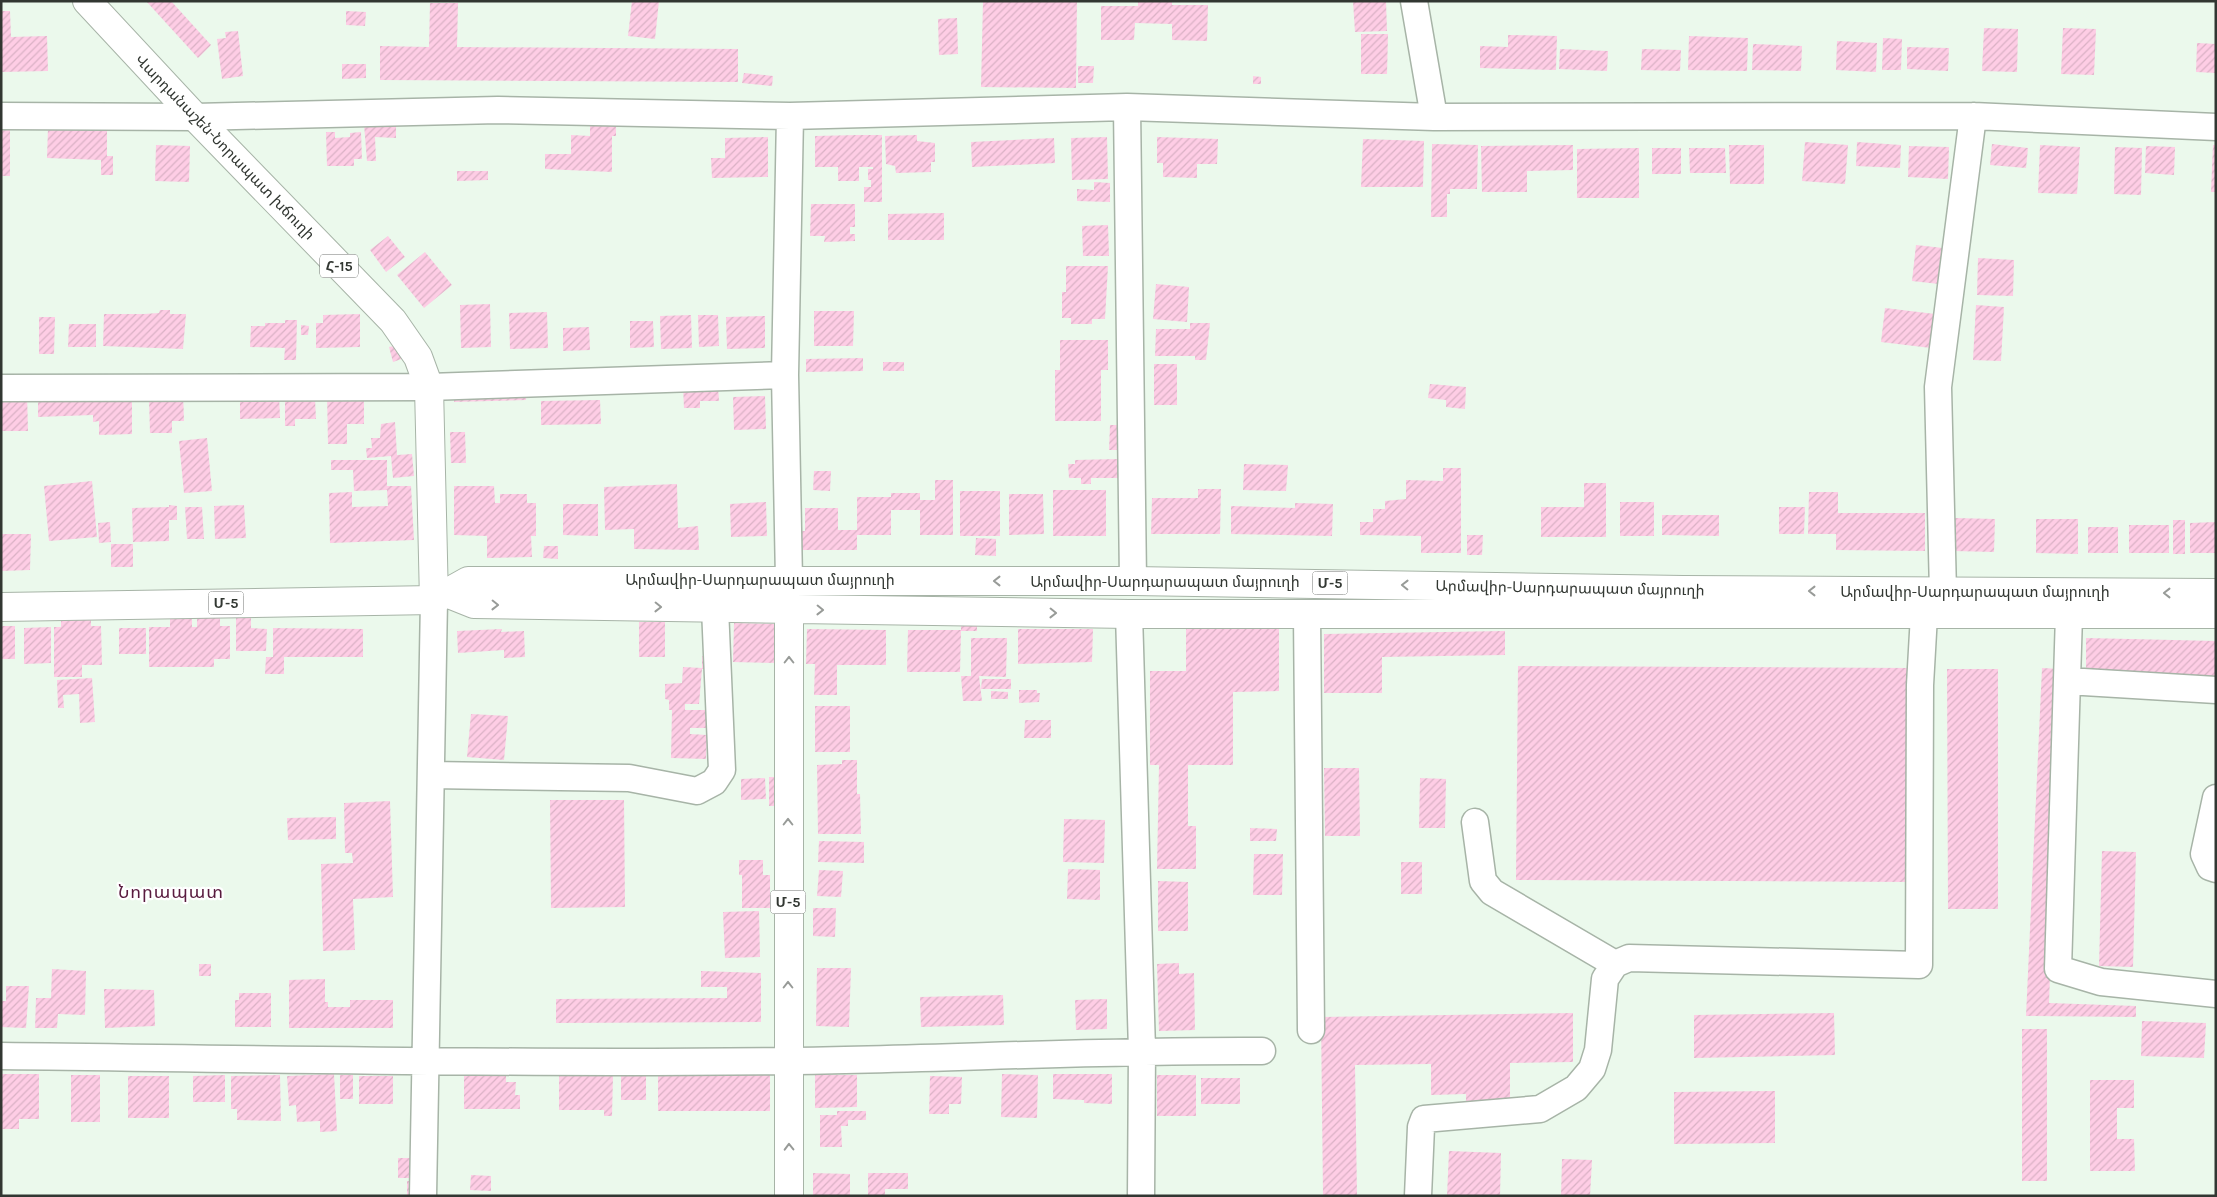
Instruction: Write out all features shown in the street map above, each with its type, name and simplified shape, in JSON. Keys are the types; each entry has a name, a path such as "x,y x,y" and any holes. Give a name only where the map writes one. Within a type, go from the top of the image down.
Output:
{"main road":[{"name":"Վարդանաշեն-Նորապատ խճուղի","path":"86,1 195,117 393,321 418,357 429,387 442,597"},
{"name":"Արմավիր-Սարդարապատ մայրուղի","path":"442,597 468,580 1133,581 1682,601 1924,614 2216,614"},
{"name":"Արմավիր-Սարդարապատ մայրուղի","path":"1,607 442,597 474,604 1307,615 1943,592 2216,593"},
{"name":"Արմավիր-Սարդարապատ մայրուղի","path":"789,609 789,1196"}],"street":[{"path":"1414,1 1434,117"},
{"path":"1,116 195,117 498,110 790,116 1126,108 1434,117 1973,116 2216,127"},
{"path":"1126,108 1133,581"},
{"path":"789,580 785,375 790,116"},
{"path":"1943,592 1938,387 1973,116"},
{"path":"1,388 429,387 785,375"},
{"path":"423,1196 430,775 442,597"},
{"path":"430,775 629,778 697,791 714,782 722,770 715,608"},
{"path":"1129,614 1142,1050 1141,1196"},
{"path":"1418,1196 1421,1127 1424,1119 1540,1109 1576,1088 1592,1069 1598,1050 1605,979 1615,964 1629,958 1919,966 1920,685 1924,614"},
{"path":"1307,615 1311,1030"},
{"path":"2069,615 2058,969 2102,982 2216,994"},
{"path":"2067,681 2216,690"},
{"path":"2216,798 2204,854 2210,867 2216,869"},
{"path":"1474,822 1483,881 1492,892 1615,964"},
{"path":"1,1056 424,1061 788,1061 1142,1050 1262,1051"}],"building":[{"path":"146,1 171,1 211,45 198,58"},
{"path":"632,1 659,1 655,39 628,36"},
{"path":"983,1 1077,1 1076,88 981,87"},
{"path":"1138,1 1172,1 1172,5 1208,5 1207,41 1172,40 1172,24 1135,23 1134,40 1101,40 1101,6 1138,6"},
{"path":"1353,1 1386,1 1387,31 1355,32"},
{"path":"430,3 458,3 457,47 738,49 738,82 380,80 380,46 429,47"},
{"path":"1,11 10,11 11,37 47,36 48,71 1,72"},
{"path":"346,11 366,12 365,26 346,25"},
{"path":"957,18 958,54 939,55 938,19"},
{"path":"1984,28 2018,29 2017,72 1982,71"},
{"path":"2063,28 2096,29 2094,75 2061,74"},
{"path":"238,31 243,76 222,79 217,39 226,38 225,32"},
{"path":"1361,34 1388,34 1387,74 1361,74"},
{"path":"1508,35 1557,36 1556,70 1480,68 1480,46 1508,47"},
{"path":"1689,36 1748,38 1747,71 1688,70"},
{"path":"1883,38 1902,39 1901,70 1882,70"},
{"path":"1837,41 1877,43 1876,72 1836,70"},
{"path":"2197,43 2216,44 2216,73 2196,72"},
{"path":"1753,44 1802,46 1801,71 1752,70"},
{"path":"1907,47 1949,48 1948,71 1907,69"},
{"path":"1560,49 1608,51 1607,71 1559,69"},
{"path":"1642,49 1681,50 1680,71 1641,70"},
{"path":"342,64 366,64 366,78 342,79"},
{"path":"1078,66 1094,66 1093,83 1078,83"},
{"path":"744,73 773,76 772,86 742,83"},
{"path":"1253,76 1261,77 1261,84 1253,84"},
{"path":"363,112 396,121 396,138 375,137 376,161 367,161"},
{"path":"590,123 616,123 616,136 612,136 612,172 545,169 545,154 571,154 571,135 590,136"},
{"path":"48,128 107,129 107,156 113,156 113,175 101,175 101,160 47,158"},
{"path":"1,129 10,130 10,176 1,176"},
{"path":"326,132 335,132 335,138 350,137 350,133 361,132 362,159 354,159 354,166 327,166"},
{"path":"882,135 882,202 864,202 864,187 871,187 871,180 868,180 868,169 873,169 873,167 859,167 859,181 838,181 838,167 815,167 815,136"},
{"path":"917,135 917,141 935,143 935,162 931,162 931,172 896,173 895,166 886,164 885,136"},
{"path":"768,137 768,177 712,178 711,158 725,158 725,138"},
{"path":"1107,137 1108,179 1072,180 1071,138"},
{"path":"1157,137 1218,139 1217,164 1197,164 1197,178 1163,177 1163,163 1157,163"},
{"path":"1054,138 1055,163 972,167 971,142"},
{"path":"1363,139 1424,141 1423,187 1361,187"},
{"path":"1805,142 1848,145 1845,184 1802,181"},
{"path":"1857,142 1901,145 1900,168 1856,166"},
{"path":"1432,144 1478,145 1477,189 1450,189 1450,194 1447,194 1447,217 1431,217"},
{"path":"1992,144 2028,148 2026,168 1990,165"},
{"path":"156,145 190,146 189,182 155,181"},
{"path":"1573,145 1573,170 1527,171 1527,192 1482,192 1481,146"},
{"path":"1729,145 1764,145 1764,184 1730,184"},
{"path":"2040,145 2080,147 2077,194 2038,193"},
{"path":"2213,145 2216,145 2216,192 2211,192"},
{"path":"1909,146 1949,147 1948,179 1908,177"},
{"path":"2146,146 2175,147 2174,175 2145,173"},
{"path":"2115,147 2142,148 2141,195 2114,194"},
{"path":"1639,148 1639,198 1577,198 1577,149"},
{"path":"1652,148 1681,148 1681,174 1652,174"},
{"path":"1689,148 1725,148 1726,173 1690,173"},
{"path":"457,171 488,171 488,180 457,181"},
{"path":"1094,182 1110,183 1110,202 1077,201 1077,189 1094,190"},
{"path":"811,204 855,204 855,227 850,227 850,234 855,234 855,241 824,242 825,236 810,236"},
{"path":"944,213 944,240 888,240 888,214"},
{"path":"1108,225 1109,256 1083,256 1082,226"},
{"path":"388,236 405,257 386,272 370,250"},
{"path":"1916,245 1943,248 1939,284 1912,281"},
{"path":"425,252 452,285 424,308 397,275"},
{"path":"1978,258 2014,260 2013,296 1977,295"},
{"path":"1066,266 1108,266 1105,319 1092,319 1092,324 1071,324 1071,318 1062,318 1062,292 1066,292"},
{"path":"1156,284 1189,287 1187,322 1153,319"},
{"path":"490,304 491,347 461,348 460,305"},
{"path":"1976,305 2004,307 2001,361 1973,360"},
{"path":"1885,308 1935,314 1931,348 1881,342"},
{"path":"160,310 170,310 170,314 186,314 183,349 103,346 104,314 159,313"},
{"path":"814,311 854,311 853,346 814,346"},
{"path":"547,312 548,348 510,349 509,313"},
{"path":"360,314 360,347 316,348 316,323 323,323 323,315"},
{"path":"691,315 692,348 661,349 660,316"},
{"path":"698,315 718,315 719,346 699,347"},
{"path":"765,316 765,348 727,349 726,317"},
{"path":"39,317 55,317 54,354 39,354"},
{"path":"285,320 297,320 296,360 284,360 285,348 250,347 251,326 265,326 265,323 285,323"},
{"path":"630,321 653,321 654,347 630,348"},
{"path":"1190,323 1210,323 1206,360 1195,360 1195,356 1155,356 1156,329 1190,329"},
{"path":"69,324 96,324 96,347 68,347"},
{"path":"301,325 309,326 308,335 301,335"},
{"path":"589,327 590,350 563,351 563,328"},
{"path":"1060,340 1108,340 1108,370 1101,370 1101,421 1055,421 1055,370 1060,370"},
{"path":"404,344 407,357 393,362 389,347"},
{"path":"863,358 863,371 806,372 806,359"},
{"path":"883,362 904,362 904,371 883,371"},
{"path":"1154,364 1177,364 1177,405 1154,405"},
{"path":"1430,384 1466,387 1465,409 1446,407 1446,400 1428,398"},
{"path":"683,386 718,386 719,401 700,401 700,408 684,408"},
{"path":"526,389 526,400 454,402 454,391"},
{"path":"183,391 184,421 172,421 172,433 150,433 149,398"},
{"path":"27,393 28,431 1,431 1,394"},
{"path":"132,393 132,434 99,435 99,421 93,422 93,415 38,417 38,394"},
{"path":"364,393 364,424 347,424 347,444 328,444 327,394"},
{"path":"240,394 279,394 280,418 240,419"},
{"path":"285,395 315,399 316,419 295,419 295,426 285,426"},
{"path":"765,396 766,429 734,430 733,397"},
{"path":"600,400 601,424 541,425 541,401"},
{"path":"395,422 397,455 412,454 414,476 393,478 391,456 367,458 366,448 372,448 371,438 380,438 381,424"},
{"path":"1110,425 1118,425 1118,450 1109,450"},
{"path":"450,432 465,432 466,463 451,463"},
{"path":"207,438 212,491 184,493 179,441"},
{"path":"1119,459 1119,478 1091,478 1091,484 1081,484 1081,478 1069,478 1068,464 1075,464 1075,460"},
{"path":"331,460 387,460 387,486 411,486 414,540 330,543 329,493 352,492 352,507 388,506 387,490 354,491 353,470 331,470"},
{"path":"1244,464 1288,465 1286,491 1243,490"},
{"path":"1443,468 1461,468 1461,553 1421,553 1421,536 1360,535 1360,522 1373,522 1373,509 1385,509 1385,501 1406,499 1406,480 1443,481"},
{"path":"814,471 831,471 830,491 813,490"},
{"path":"935,480 953,480 953,535 920,535 920,510 891,510 891,535 857,535 857,550 802,550 802,531 805,531 805,508 838,508 838,530 857,530 857,497 891,497 891,493 920,493 920,500 935,500"},
{"path":"92,481 97,537 49,541 44,486"},
{"path":"1584,483 1606,483 1606,537 1541,537 1541,507 1584,507"},
{"path":"677,484 678,528 698,526 699,550 634,549 634,529 605,530 604,487"},
{"path":"454,486 494,486 495,503 500,503 500,494 527,494 527,503 536,503 536,536 531,536 532,557 487,558 487,536 454,535"},
{"path":"1198,489 1221,489 1220,534 1151,534 1152,498 1198,498"},
{"path":"1053,490 1106,490 1106,536 1053,536"},
{"path":"960,491 1000,491 1000,536 960,536"},
{"path":"1809,492 1838,492 1838,513 1925,513 1925,551 1836,550 1836,534 1808,534"},
{"path":"1009,494 1043,494 1044,534 1009,535"},
{"path":"766,502 767,536 731,537 730,504"},
{"path":"1620,502 1654,502 1654,536 1620,536"},
{"path":"1295,503 1333,504 1332,536 1231,534 1231,506 1295,508"},
{"path":"563,504 598,504 598,536 563,535"},
{"path":"169,505 177,506 177,520 169,520 169,541 133,542 132,508 169,507"},
{"path":"244,505 246,538 215,539 214,506"},
{"path":"185,507 202,507 204,539 187,539"},
{"path":"1779,507 1805,507 1804,534 1779,534"},
{"path":"1662,515 1719,515 1719,536 1662,535"},
{"path":"1955,518 1995,519 1994,552 1954,551"},
{"path":"2036,519 2078,519 2078,554 2036,553"},
{"path":"2173,520 2185,520 2185,554 2173,554"},
{"path":"110,522 111,542 99,543 98,523"},
{"path":"2216,522 2216,553 2190,553 2190,523"},
{"path":"2129,525 2169,525 2169,553 2129,553"},
{"path":"2088,527 2118,527 2118,553 2088,553"},
{"path":"1,534 31,534 30,570 1,571"},
{"path":"1467,535 1483,535 1482,555 1467,555"},
{"path":"976,538 996,539 996,556 975,555"},
{"path":"111,544 133,544 133,567 111,567"},
{"path":"544,546 558,546 558,559 543,558"},
{"path":"236,612 251,612 251,628 267,629 266,651 236,651"},
{"path":"91,613 91,626 101,626 102,665 82,665 82,677 54,677 54,627 61,627 61,614"},
{"path":"170,613 192,613 192,627 197,627 197,614 220,614 220,626 230,626 230,659 214,659 214,667 149,667 149,627 170,627"},
{"path":"961,615 977,615 977,631 961,631 960,672 907,672 908,630 961,630"},
{"path":"639,622 665,622 665,657 639,657"},
{"path":"734,623 779,624 778,663 733,662"},
{"path":"1186,625 1279,628 1279,691 1233,692 1233,765 1188,765 1188,826 1196,826 1196,869 1157,869 1159,765 1150,765 1150,671 1186,671"},
{"path":"1,626 15,626 15,659 1,659"},
{"path":"51,627 51,663 24,664 24,628"},
{"path":"119,628 146,628 146,654 119,654"},
{"path":"273,628 363,629 363,657 284,657 284,674 265,674 266,657 273,657"},
{"path":"502,629 501,632 524,631 525,657 504,658 504,650 458,653 457,631"},
{"path":"807,629 886,630 886,665 837,665 837,695 814,695 815,664 806,664"},
{"path":"1018,629 1093,629 1092,662 1018,664"},
{"path":"1505,631 1505,655 1382,657 1382,693 1324,693 1324,634"},
{"path":"971,638 1007,638 1006,677 979,676 982,701 963,701 961,676 971,676"},
{"path":"2086,638 2216,641 2216,676 2086,674"},
{"path":"702,656 713,656 713,669 702,669 699,704 685,704 685,710 707,710 706,728 690,728 690,734 707,735 706,759 671,758 672,710 669,710 669,700 665,699 665,684 682,683 683,667 702,668"},
{"path":"1518,666 1910,668 1908,882 1516,880"},
{"path":"2042,668 2061,669 2049,1003 2136,1006 2136,1017 2026,1016"},
{"path":"1947,669 1998,669 1998,909 1948,909"},
{"path":"92,678 95,722 80,723 79,694 63,695 64,708 58,708 57,680"},
{"path":"982,679 1011,679 1011,689 981,689"},
{"path":"1019,690 1037,690 1037,693 1040,693 1039,702 1019,703"},
{"path":"991,691 1008,692 1008,699 991,699"},
{"path":"815,706 850,706 850,752 815,752"},
{"path":"471,714 508,716 504,760 467,757"},
{"path":"1025,720 1051,720 1051,738 1024,738"},
{"path":"842,760 857,760 857,794 860,794 861,834 818,834 817,765 842,764"},
{"path":"1324,768 1359,768 1360,836 1325,836"},
{"path":"769,777 778,777 778,806 769,806"},
{"path":"765,778 766,799 741,800 741,779"},
{"path":"1420,778 1446,779 1445,828 1419,828"},
{"path":"550,800 624,800 625,907 551,908"},
{"path":"390,801 393,897 353,899 355,950 323,951 321,864 353,863 352,853 345,853 344,803"},
{"path":"336,817 336,839 288,840 287,818"},
{"path":"1064,819 1105,820 1104,863 1063,862"},
{"path":"1250,828 1277,829 1276,841 1250,841"},
{"path":"819,841 864,842 864,863 818,862"},
{"path":"2102,851 2136,852 2133,967 2099,966"},
{"path":"1254,854 1283,854 1282,895 1253,895"},
{"path":"739,860 763,860 763,875 770,875 770,908 742,908 742,875 739,875"},
{"path":"1401,862 1422,862 1422,894 1401,894"},
{"path":"1068,869 1100,870 1100,900 1067,899"},
{"path":"819,870 843,871 841,897 817,896"},
{"path":"1158,881 1188,882 1188,931 1158,931"},
{"path":"813,908 836,908 835,937 813,936"},
{"path":"759,911 760,957 725,958 723,912"},
{"path":"1179,963 1179,974 1194,973 1195,1030 1159,1031 1157,964"},
{"path":"199,964 211,964 211,976 199,976"},
{"path":"817,968 851,968 849,1027 816,1026"},
{"path":"52,969 86,971 85,1015 58,1014 57,1028 35,1028 36,998 51,998"},
{"path":"701,971 761,973 761,1022 556,1023 556,999 727,998 727,987 701,987"},
{"path":"325,979 325,1002 328,1002 328,1007 350,1007 350,1000 393,1000 393,1028 289,1028 289,980"},
{"path":"6,986 29,986 26,1028 1,1027 1,1001 6,1001"},
{"path":"104,989 154,990 155,1026 105,1028"},
{"path":"239,993 271,993 271,1027 235,1027 235,1000 239,1000"},
{"path":"1003,995 1004,1025 921,1027 920,997"},
{"path":"1107,999 1107,1029 1076,1030 1075,1000"},
{"path":"1573,1013 1573,1062 1510,1063 1510,1101 1466,1101 1466,1094 1431,1095 1431,1064 1355,1065 1357,1196 1323,1196 1321,1017"},
{"path":"1834,1013 1835,1055 1694,1058 1694,1015"},
{"path":"2142,1021 2206,1023 2204,1058 2141,1056"},
{"path":"2022,1029 2047,1029 2047,1181 2022,1181"},
{"path":"1,1074 39,1074 39,1119 19,1119 19,1129 1,1129"},
{"path":"334,1074 337,1131 320,1132 320,1121 297,1122 296,1105 289,1106 287,1076"},
{"path":"621,1074 646,1074 646,1100 621,1100"},
{"path":"658,1074 770,1074 770,1111 658,1111"},
{"path":"1002,1074 1038,1075 1037,1118 1001,1117"},
{"path":"1053,1074 1112,1074 1112,1104 1084,1103 1084,1100 1053,1099"},
{"path":"71,1075 100,1075 100,1122 71,1122"},
{"path":"225,1075 225,1102 193,1102 193,1076"},
{"path":"280,1075 281,1121 237,1120 237,1109 231,1109 231,1076"},
{"path":"340,1075 353,1075 353,1099 340,1099"},
{"path":"464,1075 506,1075 506,1082 516,1082 515,1095 520,1095 520,1109 464,1109"},
{"path":"815,1075 857,1075 857,1107 815,1108"},
{"path":"1157,1075 1196,1075 1196,1116 1157,1116"},
{"path":"128,1076 169,1076 169,1118 128,1118"},
{"path":"359,1076 393,1076 393,1104 359,1104"},
{"path":"559,1076 613,1076 612,1116 604,1116 604,1110 559,1110"},
{"path":"930,1076 962,1077 961,1104 949,1104 949,1114 929,1114"},
{"path":"1201,1078 1240,1078 1240,1104 1201,1104"},
{"path":"2090,1080 2134,1080 2134,1108 2117,1108 2117,1139 2134,1139 2135,1171 2090,1171"},
{"path":"1775,1091 1775,1143 1674,1144 1674,1092"},
{"path":"837,1111 866,1111 866,1120 848,1120 848,1126 841,1126 842,1147 820,1147 820,1115 837,1115"},
{"path":"1449,1151 1501,1153 1500,1196 1447,1196"},
{"path":"398,1158 416,1158 416,1178 398,1178"},
{"path":"1562,1159 1592,1160 1590,1196 1561,1196"},
{"path":"813,1173 850,1174 850,1196 813,1196"},
{"path":"868,1173 908,1173 908,1189 885,1189 885,1196 868,1196"},
{"path":"471,1175 491,1176 491,1191 470,1190"},
{"path":"407,1181 420,1181 420,1195 407,1195"}],"district":[{"name":"Նորապատ","path":"171,892"}]}
